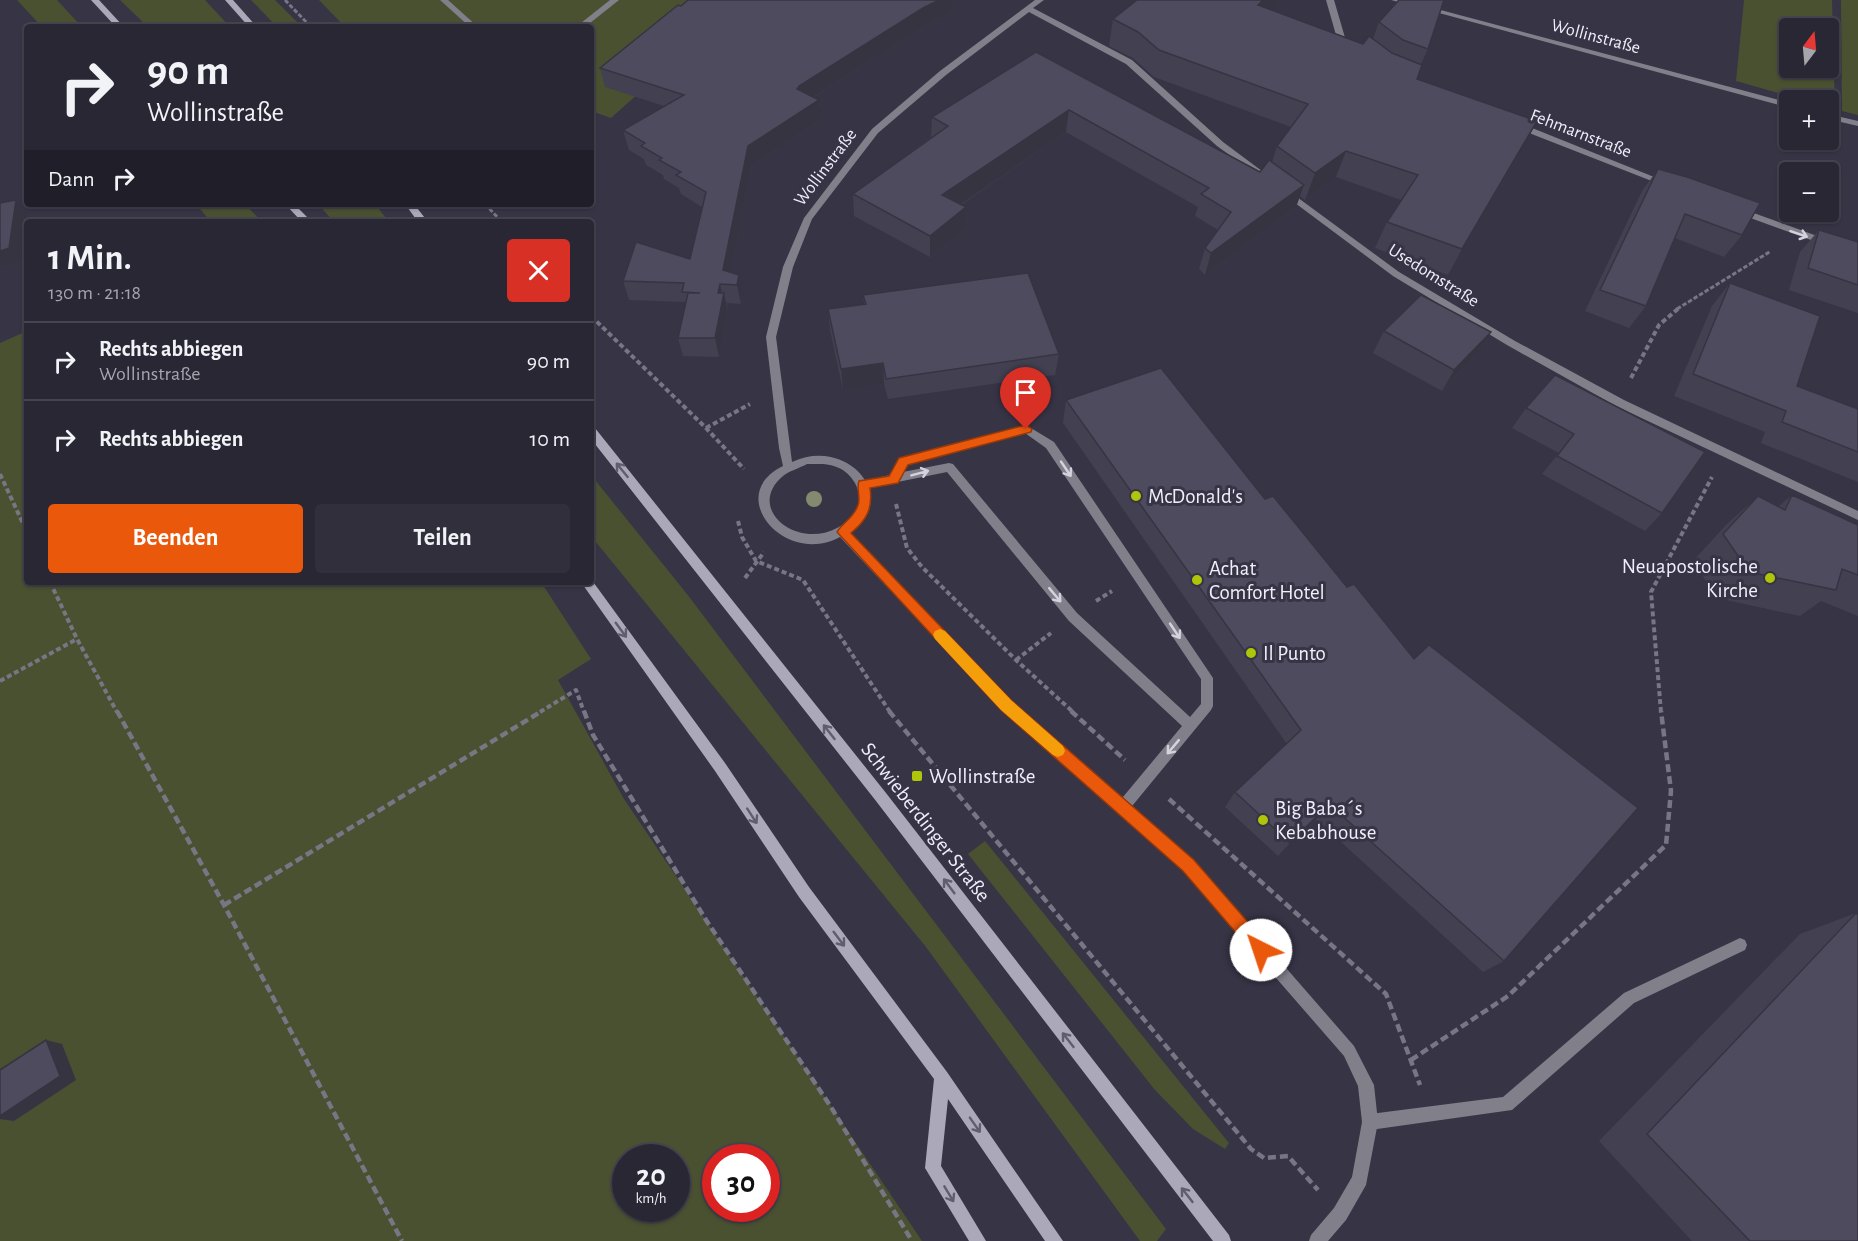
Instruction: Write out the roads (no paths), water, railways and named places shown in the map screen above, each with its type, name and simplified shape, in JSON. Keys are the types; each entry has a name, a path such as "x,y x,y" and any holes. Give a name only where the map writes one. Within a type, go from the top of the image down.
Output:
{"main road":[{"path":"94,0 117,24"},
{"path":"229,0 250,24"},
{"path":"293,207 304,219"},
{"path":"411,207 421,219"},
{"name":"Schwieberdinger Straße","path":"594,435 881,797 1223,1241"},
{"path":"589,585 720,767 804,892 942,1077 1054,1241"},
{"path":"942,1077 933,1168 978,1241"}],"street":[{"path":"444,0 471,24"},
{"path":"584,24 615,0"},
{"name":"Wollinstraße","path":"788,466 771,337 788,267 808,218 875,131 943,73 1040,0"},
{"path":"1330,0 1342,42 1360,56"},
{"name":"Wollinstraße","path":"1395,0 1779,103"},
{"name":"Usedomstraße","path":"1027,8 1129,62 1220,144 1396,274 1511,343 1620,403 1858,516"},
{"path":"1839,119 1858,124"},
{"name":"Fehmarnstraße","path":"1512,124 1671,185"},
{"path":"1724,205 1797,234 1838,246"},
{"path":"891,480 903,462 1026,429 1050,445 1207,678 1207,706 1123,807"},
{"path":"806,460 828,460 846,467 863,485 866,503 857,521 843,532 822,540 799,539 779,531 765,514 764,493 772,477 788,466 806,460"},
{"path":"863,485 949,467 1073,617 1181,715 1190,726"},
{"path":"843,532 1006,705 1188,866 1349,1051 1366,1085 1370,1122 1360,1179 1340,1214 1317,1241"},
{"path":"1370,1122 1506,1104 1629,998 1740,945"}],"place":[{"name":"McDonald's","path":"1136,496"},
{"name":"Neuapostolische Kirche","path":"1770,578"},
{"name":"Achat Comfort Hotel","path":"1197,580"},
{"name":"Il Punto","path":"1251,653"},
{"name":"Wollinstraße","path":"917,776"},
{"name":"Big Baba´s Kebabhouse","path":"1263,820"}]}
